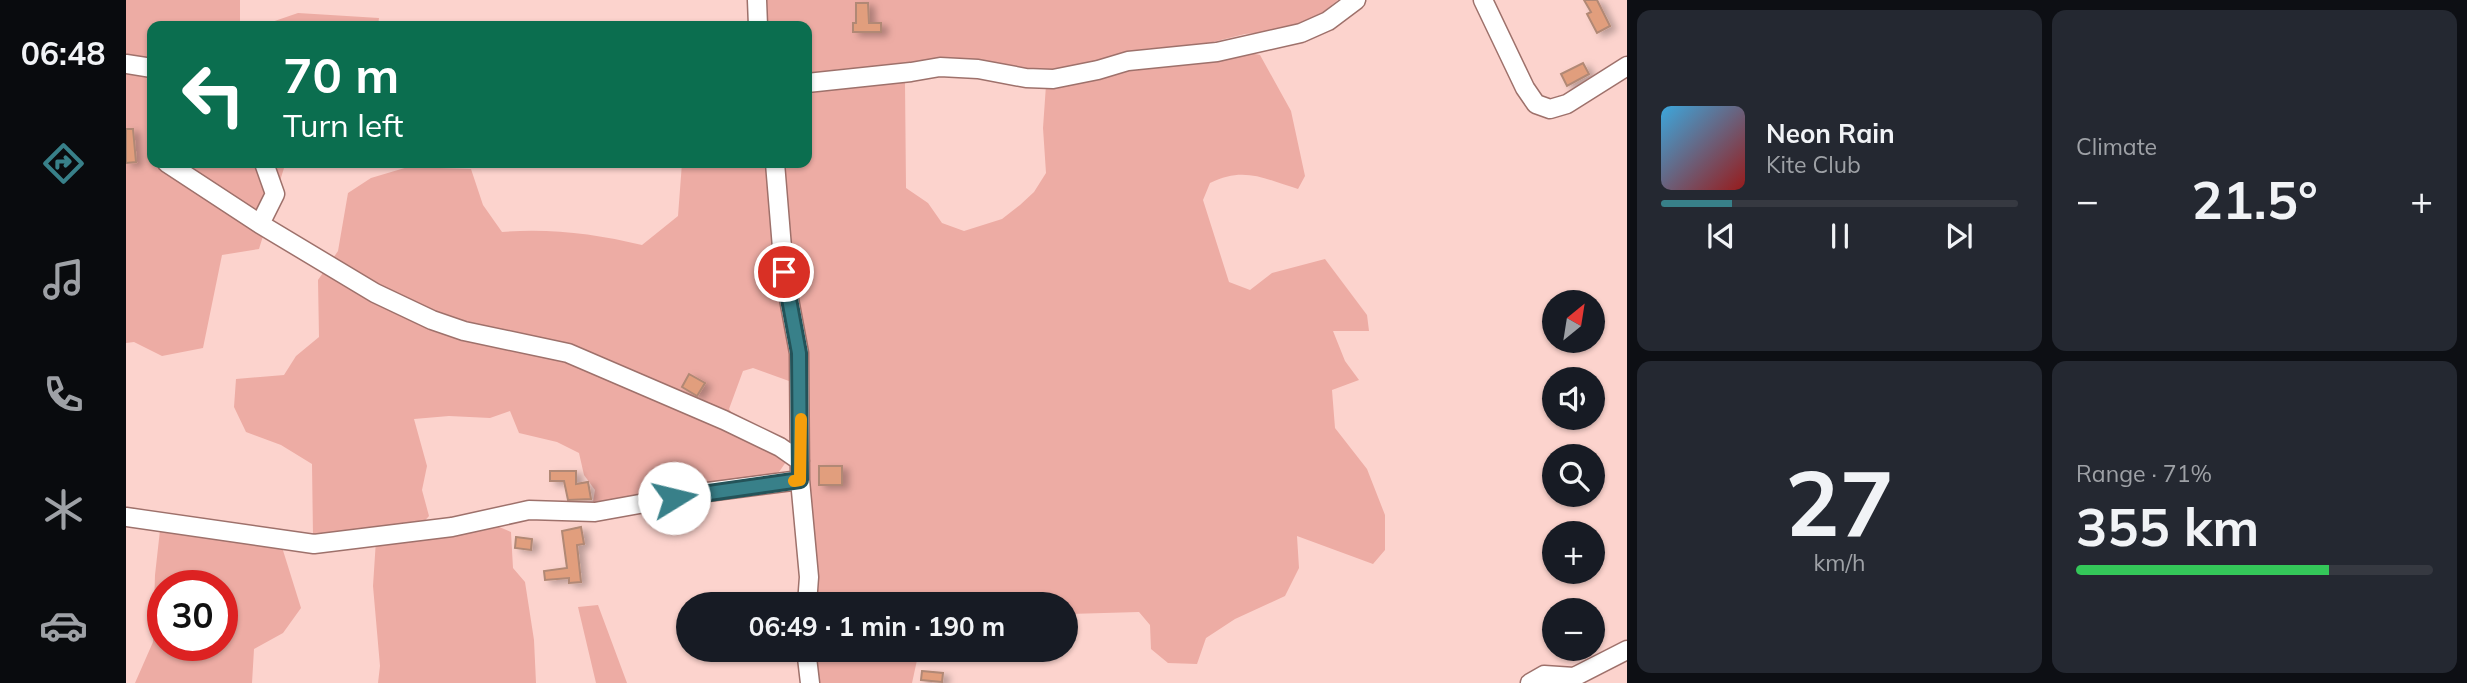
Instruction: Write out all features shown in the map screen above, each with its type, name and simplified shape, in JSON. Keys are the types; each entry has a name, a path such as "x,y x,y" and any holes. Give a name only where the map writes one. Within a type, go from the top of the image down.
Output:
{"street":[{"path":"757,0 758,21"},
{"path":"812,82 911,72 940,66 1053,79 1128,61 1217,52 1301,33 1328,21 1356,0"},
{"path":"1483,0 1525,88 1536,104 1550,110 1567,104 1627,66"},
{"path":"126,64 147,67"},
{"path":"175,168 260,224 375,293 432,320 464,331 568,353 724,420 780,447 800,461"},
{"path":"260,224 275,194 266,168"},
{"path":"775,168 784,272 799,353 800,480 809,577 808,592"},
{"path":"126,517 314,544 453,527 529,510 595,512 800,480"},
{"path":"1531,683 1544,675 1574,677 1627,650"},
{"path":"808,662 810,683"}],"shaded area":[{"path":"126,0 240,0 240,21 147,21 147,168 284,168 259,249 222,255 203,348 162,356 134,342 126,343"},
{"path":"764,0 1338,0 1311,22 1292,30 1245,34 1201,45 1143,49 1052,73 925,60 886,68 840,69 812,75 812,21 765,21"},
{"path":"298,13 379,18 379,21 275,21"},
{"path":"1241,51 1260,55 1291,111 1305,176 1298,189 1265,178 1244,175 1233,175 1210,183 1203,200 1229,282 1250,290 1272,273 1325,259 1367,315 1369,331 1333,331 1345,361 1359,380 1332,390 1335,428 1367,469 1385,515 1385,550 1373,564 1297,536 1299,568 1285,596 1235,619 1206,638 1197,664 1168,663 1151,649 1150,625 1139,612 1078,614 1078,592 813,592 783,168 812,168 812,87 882,78 905,83 906,188 928,203 942,223 964,231 1002,219 1034,192 1046,173 1043,128 1046,85 1112,71"},
{"path":"405,168 471,169 483,205 502,232 573,233 642,245 678,216 682,168 772,168 791,351 789,381 753,368 743,371 729,409 748,437 788,459 779,472 715,487 689,484 592,508 595,490 584,475 579,453 557,442 519,433 510,411 490,418 449,416 414,419 427,466 422,490 429,516 421,525 313,536 312,464 281,445 246,432 234,407 236,379 284,375 296,356 319,337 318,280 338,251 348,193 371,178"},
{"path":"492,524 511,532 513,568 525,582 534,640 536,683 378,683 380,666 373,586 376,540"},
{"path":"160,530 281,544 301,608 283,633 254,649 252,683 135,683 147,656 147,661 238,661 238,570 156,570"},
{"path":"598,605 627,683 596,683 578,607"},
{"path":"812,662 917,662 912,683 816,683"}],"building":[{"path":"1584,0 1597,0 1610,26 1597,33 1587,14 1591,12"},
{"path":"856,3 868,3 869,23 881,23 881,32 853,32"},
{"path":"1583,63 1589,74 1567,86 1561,74"},
{"path":"126,129 133,129 136,162 126,163"},
{"path":"689,374 705,383 697,396 682,387"},
{"path":"819,466 842,466 842,485 819,485"},
{"path":"550,471 576,471 576,484 588,482 591,499 568,500 564,481 550,481"},
{"path":"581,527 584,544 577,545 581,582 569,583 569,578 545,580 544,571 567,568 562,531"},
{"path":"516,537 532,539 531,550 515,548"},
{"path":"922,671 943,673 942,682 921,680"}],"slow traffic":[{"path":"794,481 800,480 801,419"}],"route":[{"path":"674,498 800,480 802,406 799,353 784,272"}]}
